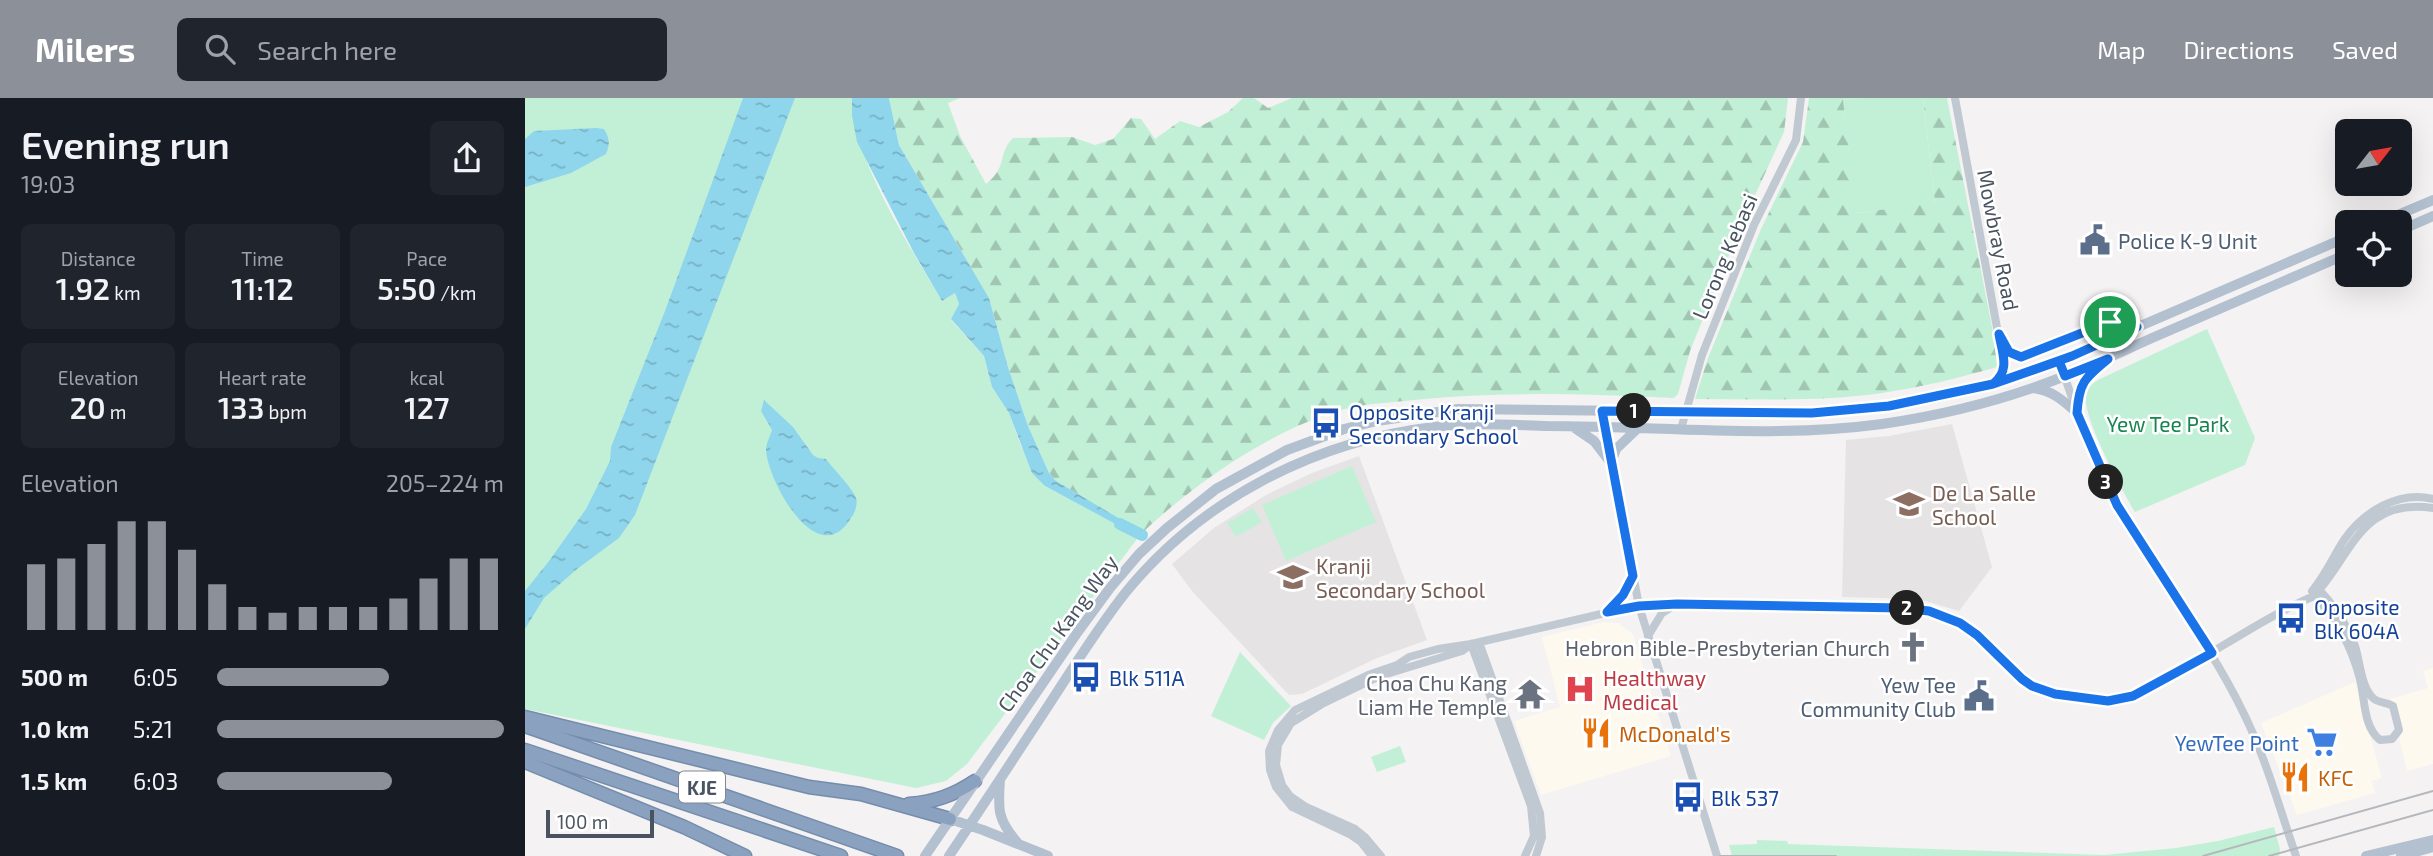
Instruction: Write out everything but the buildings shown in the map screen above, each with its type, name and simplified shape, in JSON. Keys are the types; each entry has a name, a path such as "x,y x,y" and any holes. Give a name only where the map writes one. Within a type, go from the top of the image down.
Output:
{"highway":[{"path":"525,717 809,787 861,794 902,805 948,823"},
{"name":"KJE","path":"525,726 897,856"},
{"name":"KJE","path":"525,750 841,856"},
{"path":"525,762 745,856"},
{"path":"902,805 933,802 975,781"}],"main road":[{"path":"2409,210 2433,200"},
{"path":"2412,225 2433,216"},
{"name":"Choa Chu Kang Way","path":"925,856 1101,599 1139,554 1189,509 1216,489 1317,438 1409,415 1458,409 1775,414 1843,411 1930,399 1993,384 2059,361 2335,242"},
{"name":"Choa Chu Kang Way","path":"949,856 1093,637 1127,591 1165,551 1211,513 1288,467 1329,451 1379,437 1434,427 1572,426 1775,430 1878,424 1957,409 2065,376 2108,359 2335,259"},
{"path":"2077,413 2078,397 2085,377 2108,359"},
{"path":"2031,387 2045,389 2077,413"},
{"path":"1572,426 1594,440 1611,463"},
{"path":"1611,463 1615,449 1637,429"},
{"path":"1000,779 999,815 1002,824 1019,844"},
{"path":"948,823 1019,844 1048,856"},
{"path":"2366,856 2433,840"},
{"path":"2401,856 2433,847"}],"street":[{"name":"Lorong Kebasi","path":"1681,429 1702,355 1749,237 1796,140 1801,98"},
{"name":"Mowbray Road","path":"1955,98 2004,371 2000,379 1993,384"},
{"path":"1999,334 2009,352 2021,357 2110,322 2137,327"},
{"path":"2059,361 2077,413 2117,505 2212,653 2254,733 2296,856"},
{"path":"1602,411 1639,606 1717,856"},
{"path":"2313,593 2343,541 2369,513 2396,500 2423,497 2433,499"},
{"path":"1372,856 1361,842 1297,810 1280,794 1270,770 1269,751 1286,718 1304,704 1409,657 1639,606 1677,604 1901,608 1929,611 1966,627 2032,686 2055,694 2115,700 2133,696 2313,593 2349,545 2375,520 2402,508 2433,508"},
{"path":"1607,612 1623,595 1633,576"},
{"path":"2313,593 2340,619 2354,643 2368,691 2373,698 2393,706 2399,730 2392,739 2380,740 2371,729 2361,680 2352,654 2338,628 2313,593"},
{"path":"1648,636 1662,613 1677,604"},
{"path":"1381,856 1365,837 1355,830 1306,807 1290,796 1282,785 1276,765 1278,745 1291,723 1308,712 1380,676 1462,651 1475,643"},
{"path":"1475,643 1531,806 1534,836 1525,856"},
{"path":"1475,643 1538,805 1542,826 1535,856"}],"shaded area":[{"name":"De La Salle School","path":"1952,424 1992,567 1959,611 1919,599 1842,597 1846,440 1889,436"},
{"name":"Kranji Secondary School","path":"1359,456 1427,640 1377,658 1302,694 1289,695 1192,591 1172,564 1214,528 1266,495 1312,473"},
{"path":"1604,622 1618,623 1633,634 1671,756 1541,795 1514,721 1560,707 1542,637"},
{"path":"2433,668 2433,764 2407,771 2399,739 2402,724 2395,703 2390,699 2428,688 2423,671"},
{"name":"YewTee Point","path":"2355,682 2382,778 2372,781 2375,793 2297,815 2261,723"}],"green space":[{"path":"525,98 852,98 862,148 885,202 942,301 955,293 959,304 951,320 984,356 992,387 1009,413 1021,446 1045,486 1140,535 967,764 946,781 916,788 525,709"},
{"path":"889,98 960,98 948,103 960,136 986,184 997,172 1005,150 1013,138 1072,137 1095,145 1113,139 1131,118 1141,119 1155,139 1180,121 1199,127 1228,112 1243,98 1254,98 1268,108 1292,98 1788,98 1784,132 1739,230 1690,351 1678,394 1674,398 1479,395 1341,410 1287,431 1233,461 1184,497 1140,535 1135,532 1136,529 1056,481 1049,473 1028,426 989,298 899,145"},
{"path":"1809,98 1860,98 1843,100 1857,213 1935,203 1923,98 1947,98 1994,337 1997,367 1926,385 1859,396 1695,399 1708,358 1761,229 1803,142"},
{"path":"1923,98 1935,204 1856,213 1843,100"},
{"name":"Yew Tee Park","path":"2207,329 2255,438 2245,465 2135,512 2096,436 2086,405 2087,392 2100,379"},
{"path":"1352,466 1376,522 1286,561 1262,505"},
{"path":"1253,508 1262,522 1236,537 1227,523"},
{"path":"1240,652 1291,706 1273,723 1264,740 1211,716"},
{"path":"1400,746 1406,762 1377,772 1371,757"},
{"path":"2274,827 2280,849 2279,856 1732,856 1729,845 1757,844 1757,840 1787,841 1788,844 2104,855 2176,848"}],"water":[{"path":"743,98 795,98 635,515 619,538 544,598 525,629 525,591 586,509 610,461 611,447 665,311"},
{"path":"852,98 889,98 899,145 989,298 1028,426 1049,473 1056,481 1137,529 1134,534 1045,486 1032,473 1009,413 992,387 984,356 951,319 959,304 955,293 942,301 857,142"},
{"path":"604,129 607,136 609,144 606,154 571,173 525,187 525,139 534,131"},
{"path":"764,400 793,427 813,455 826,459 854,494 857,500 855,511 838,532 824,535 810,529 785,500 775,482 766,450 772,430 761,411"}],"waterway":[{"path":"1120,524 1142,535"}],"railway":[{"path":"2203,856 2433,791"},
{"path":"2269,856 2433,810"},
{"path":"1720,856 1836,856"}],"place":[{"name":"Police K-9 Unit","path":"2095,240"},
{"name":"Opposite Kranji Secondary School","path":"1326,423"},
{"name":"De La Salle School","path":"1909,504"},
{"name":"Kranji Secondary School","path":"1293,577"},
{"name":"Opposite Blk 604A","path":"2291,618"},
{"name":"Hebron Bible-Presbyterian Church","path":"1913,647"},
{"name":"Blk 511A","path":"1086,677"},
{"name":"Healthway Medical","path":"1580,689"},
{"name":"Choa Chu Kang Liam He Temple","path":"1530,694"},
{"name":"Yew Tee Community Club","path":"1979,696"},
{"name":"McDonald's","path":"1596,733"},
{"name":"YewTee Point","path":"2322,742"},
{"name":"KFC","path":"2295,777"},
{"name":"Blk 537","path":"1688,797"}],"route":[{"path":"2110,322 2021,357 2009,352 1999,334 2004,371 2000,379 1993,384 2029,372 2059,361 2065,376 2108,359 2085,377 2078,397 2077,413 2117,505 2212,653 2160,683 2133,696 2115,700 2046,692 2018,676 1966,627 1929,611 1901,608 1677,604 1639,606 1607,612 1623,595 1633,576 1602,411 1812,413 1889,406 1930,399 1983,387 1993,384 2029,372 2137,327 2110,322"}]}
